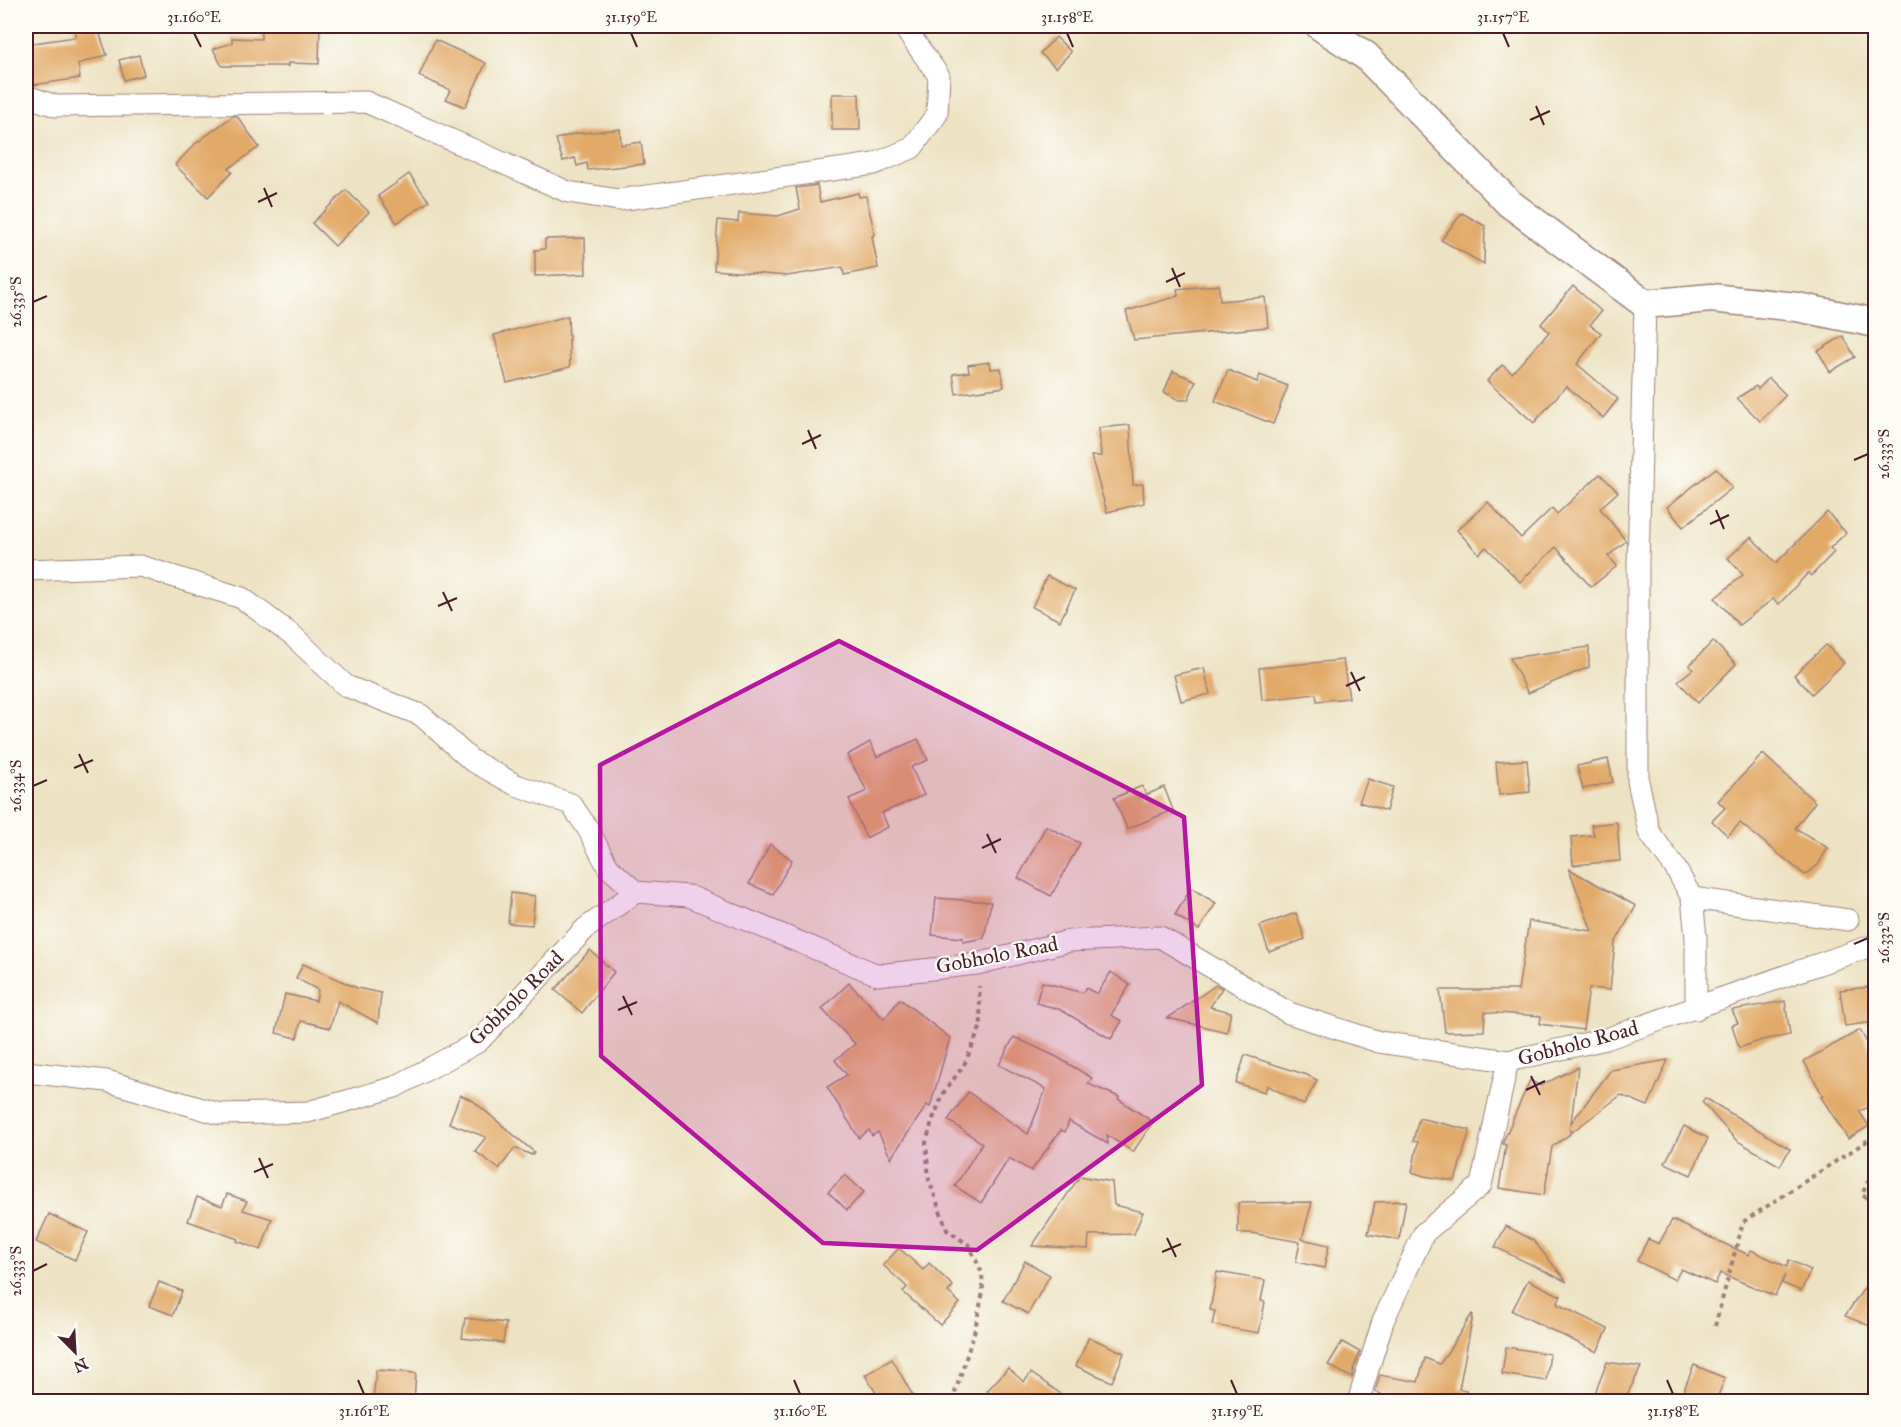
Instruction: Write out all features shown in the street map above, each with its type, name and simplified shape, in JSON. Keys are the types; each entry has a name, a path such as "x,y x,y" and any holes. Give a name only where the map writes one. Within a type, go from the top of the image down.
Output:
{"street":[{"path":"26,96 56,106 366,102 568,192 619,200 874,164 912,148 937,114 939,76 903,26"},
{"path":"1320,26 1366,56 1509,203 1645,304 1711,298 1797,307 1875,323"},
{"path":"1645,304 1638,563 1638,781 1649,832 1676,869 1692,898 1696,938 1696,1009"},
{"path":"26,570 141,566 242,598 293,636 346,686 420,715 471,760 516,785 571,804 588,829 608,867 636,892"},
{"name":"Gobholo Road","path":"26,1072 107,1081 220,1114 308,1112 395,1088 478,1042 586,928 636,892 689,896 878,975 977,964 1069,941 1160,937 1289,1013 1378,1042 1508,1061 1606,1039 1875,944"},
{"path":"1692,898 1848,920"},
{"path":"1358,1401 1383,1321 1424,1233 1481,1185 1508,1061"}],"path":[{"path":"952,1401 974,1333 983,1292 982,1273 969,1245 947,1230 929,1180 926,1143 944,1092 964,1065 981,1026 977,964"},
{"path":"1715,1326 1743,1221 1875,1135"},
{"path":"1875,1162 1862,1195 1875,1204"}],"highlighted area":[{"path":"839,641 1184,817 1202,1085 977,1250 823,1243 601,1056 600,765"}],"building":[{"path":"73,26 97,26 107,55 78,64 80,78 33,85 27,44 76,37"},
{"path":"261,26 320,26 319,64 222,66 213,49 232,43 232,38 261,39"},
{"path":"1056,37 1071,52 1056,68 1040,53"},
{"path":"435,40 486,63 465,107 446,99 450,90 419,76"},
{"path":"139,55 144,75 124,80 119,60"},
{"path":"832,94 859,94 860,130 832,130"},
{"path":"233,116 237,116 259,147 228,169 232,172 208,197 175,165 195,144"},
{"path":"620,129 621,145 641,142 644,164 588,170 587,163 577,166 575,158 563,161 556,139 573,134"},
{"path":"409,174 429,201 397,223 378,196"},
{"path":"817,185 820,202 858,193 859,197 866,196 875,235 872,236 878,268 844,275 843,267 787,276 714,270 718,220 738,222 739,213 778,216 800,209 796,188"},
{"path":"346,190 369,212 335,246 312,223"},
{"path":"1462,213 1485,226 1484,264 1441,240"},
{"path":"585,238 586,274 535,276 535,250 545,249 545,239"},
{"path":"1219,285 1220,301 1265,297 1268,327 1134,340 1126,311 1178,296 1177,289"},
{"path":"1573,286 1601,311 1590,325 1601,333 1577,364 1618,399 1603,418 1566,386 1534,423 1487,381 1502,365 1512,373 1549,332 1541,324"},
{"path":"568,316 570,367 507,383 494,335"},
{"path":"1843,336 1855,357 1830,372 1818,351"},
{"path":"990,362 991,369 1001,368 1004,387 956,394 953,374 969,372 968,365"},
{"path":"1228,370 1257,382 1260,375 1288,386 1273,424 1215,401"},
{"path":"1173,371 1196,381 1188,400 1179,400 1164,392"},
{"path":"1769,378 1786,395 1760,421 1737,398 1756,386 1758,389"},
{"path":"1130,425 1133,485 1143,484 1144,503 1107,512 1091,456 1101,456 1099,428"},
{"path":"1716,468 1732,488 1683,527 1667,507"},
{"path":"1600,474 1618,492 1600,508 1626,541 1608,556 1617,566 1591,587 1556,547 1520,582 1486,547 1479,554 1457,530 1488,502 1521,538 1552,508 1557,514"},
{"path":"1827,512 1846,533 1830,548 1834,552 1811,576 1808,573 1779,604 1773,599 1739,625 1715,598 1743,575 1728,558 1751,537 1776,563"},
{"path":"1047,576 1075,590 1060,621 1032,607"},
{"path":"1713,641 1736,664 1698,703 1678,681 1693,669 1689,666"},
{"path":"1826,645 1844,663 1812,694 1794,675"},
{"path":"1589,647 1589,667 1528,693 1510,658"},
{"path":"1343,660 1349,698 1317,701 1316,694 1262,700 1259,668"},
{"path":"1204,668 1210,694 1181,701 1174,675"},
{"path":"918,739 928,760 911,767 924,795 882,813 888,827 866,838 849,799 867,791 847,755 870,742 877,757"},
{"path":"1763,754 1815,802 1795,828 1828,848 1818,865 1805,875 1740,823 1728,836 1712,821 1725,808 1718,801"},
{"path":"1608,759 1613,782 1583,789 1577,766"},
{"path":"1527,760 1530,792 1499,795 1496,762"},
{"path":"1368,779 1393,787 1386,811 1359,802"},
{"path":"1142,786 1146,795 1164,787 1173,810 1127,829 1114,798"},
{"path":"1617,822 1620,861 1573,865 1571,837 1594,835 1591,825"},
{"path":"1046,826 1080,843 1051,896 1018,878"},
{"path":"770,844 792,860 773,894 749,884"},
{"path":"1569,869 1636,906 1615,943 1610,990 1589,988 1583,1030 1540,1024 1541,1016 1485,1012 1484,1031 1445,1032 1440,990 1518,990 1529,921 1592,931"},
{"path":"1191,888 1216,903 1199,930 1175,915"},
{"path":"511,893 535,896 532,925 508,923"},
{"path":"936,898 991,902 984,938 963,942 963,938 932,935"},
{"path":"1296,913 1305,939 1269,952 1260,926"},
{"path":"590,950 614,972 582,1013 555,990"},
{"path":"303,964 357,988 381,993 378,1023 338,1001 330,1028 301,1021 297,1038 276,1033 285,994 316,1001 318,990 296,978"},
{"path":"1111,972 1130,985 1111,1015 1122,1021 1111,1039 1059,1009 1036,1003 1042,982 1083,993 1086,988 1097,994"},
{"path":"849,983 884,1019 900,999 950,1038 930,1107 927,1105 891,1158 878,1132 872,1136 869,1130 859,1138 827,1087 847,1075 835,1060 855,1044 822,1009"},
{"path":"1216,985 1222,988 1210,1007 1231,1012 1227,1032 1168,1018"},
{"path":"1869,987 1874,1022 1845,1026 1840,990"},
{"path":"1785,1001 1790,1035 1762,1040 1739,1048 1732,1025 1738,1023 1732,1010"},
{"path":"1860,1030 1875,1058 1875,1105 1859,1111 1869,1126 1848,1139 1821,1097 1823,1096 1804,1061"},
{"path":"1014,1037 1057,1057 1092,1078 1088,1084 1119,1097 1118,1099 1153,1122 1133,1152 1107,1135 1108,1144 1069,1121 1065,1132 1061,1130 1031,1171 1009,1158 981,1203 955,1186 982,1143 948,1120 968,1092 1028,1134 1046,1089 999,1065"},
{"path":"1245,1055 1317,1080 1304,1105 1267,1085 1265,1092 1236,1083"},
{"path":"1668,1060 1648,1106 1621,1095 1572,1132 1570,1129 1570,1134 1552,1147 1544,1195 1499,1188 1506,1145 1503,1142 1530,1080 1540,1086 1578,1067 1571,1123 1611,1070"},
{"path":"460,1095 472,1100 534,1152 532,1155 515,1148 499,1169 475,1151 486,1137 449,1123"},
{"path":"1705,1098 1790,1149 1780,1166 1736,1140 1702,1102"},
{"path":"1419,1118 1470,1130 1455,1181 1412,1172 1418,1142 1413,1141"},
{"path":"1684,1126 1708,1138 1691,1175 1665,1163"},
{"path":"845,1175 864,1192 847,1210 828,1192"},
{"path":"1080,1176 1112,1182 1114,1205 1143,1212 1134,1234 1089,1235 1088,1249 1032,1246"},
{"path":"227,1194 247,1201 243,1210 272,1219 261,1250 188,1221 197,1197 222,1206"},
{"path":"1406,1201 1399,1240 1368,1234 1375,1202"},
{"path":"1312,1202 1302,1239 1329,1245 1324,1268 1296,1262 1300,1242 1251,1233 1238,1233 1238,1203"},
{"path":"49,1214 88,1232 75,1260 36,1242"},
{"path":"1672,1220 1749,1255 1751,1250 1787,1267 1789,1260 1811,1270 1801,1291 1782,1283 1785,1275 1775,1296 1720,1273 1715,1284 1681,1269 1675,1280 1637,1261 1648,1239 1659,1244"},
{"path":"1506,1226 1533,1240 1567,1282 1495,1247"},
{"path":"899,1248 923,1270 929,1263 953,1286 948,1292 960,1303 940,1325 903,1292 907,1287 883,1265"},
{"path":"1025,1261 1050,1275 1028,1314 1003,1301"},
{"path":"1217,1272 1265,1280 1261,1301 1265,1302 1259,1333 1212,1325 1215,1311 1210,1310"},
{"path":"1875,1272 1875,1328 1845,1316"},
{"path":"1528,1280 1561,1296 1557,1304 1608,1329 1597,1352 1512,1311"},
{"path":"159,1282 182,1291 173,1315 149,1306"},
{"path":"1472,1314 1459,1389 1466,1390 1465,1401 1411,1401 1386,1397 1375,1391 1380,1375 1418,1382 1425,1358 1440,1364"},
{"path":"465,1318 506,1323 503,1343 462,1338"},
{"path":"1089,1337 1124,1353 1112,1382 1076,1366"},
{"path":"1342,1342 1360,1352 1352,1378 1328,1365"},
{"path":"1506,1347 1550,1354 1546,1381 1502,1374"},
{"path":"892,1359 916,1401 881,1401 865,1375"},
{"path":"1607,1362 1641,1367 1624,1401 1592,1401"},
{"path":"1694,1365 1725,1378 1716,1401 1708,1401 1683,1392"},
{"path":"1008,1368 1024,1382 1031,1373 1071,1401 998,1401 987,1391"},
{"path":"376,1370 416,1373 414,1401 373,1401"}]}
